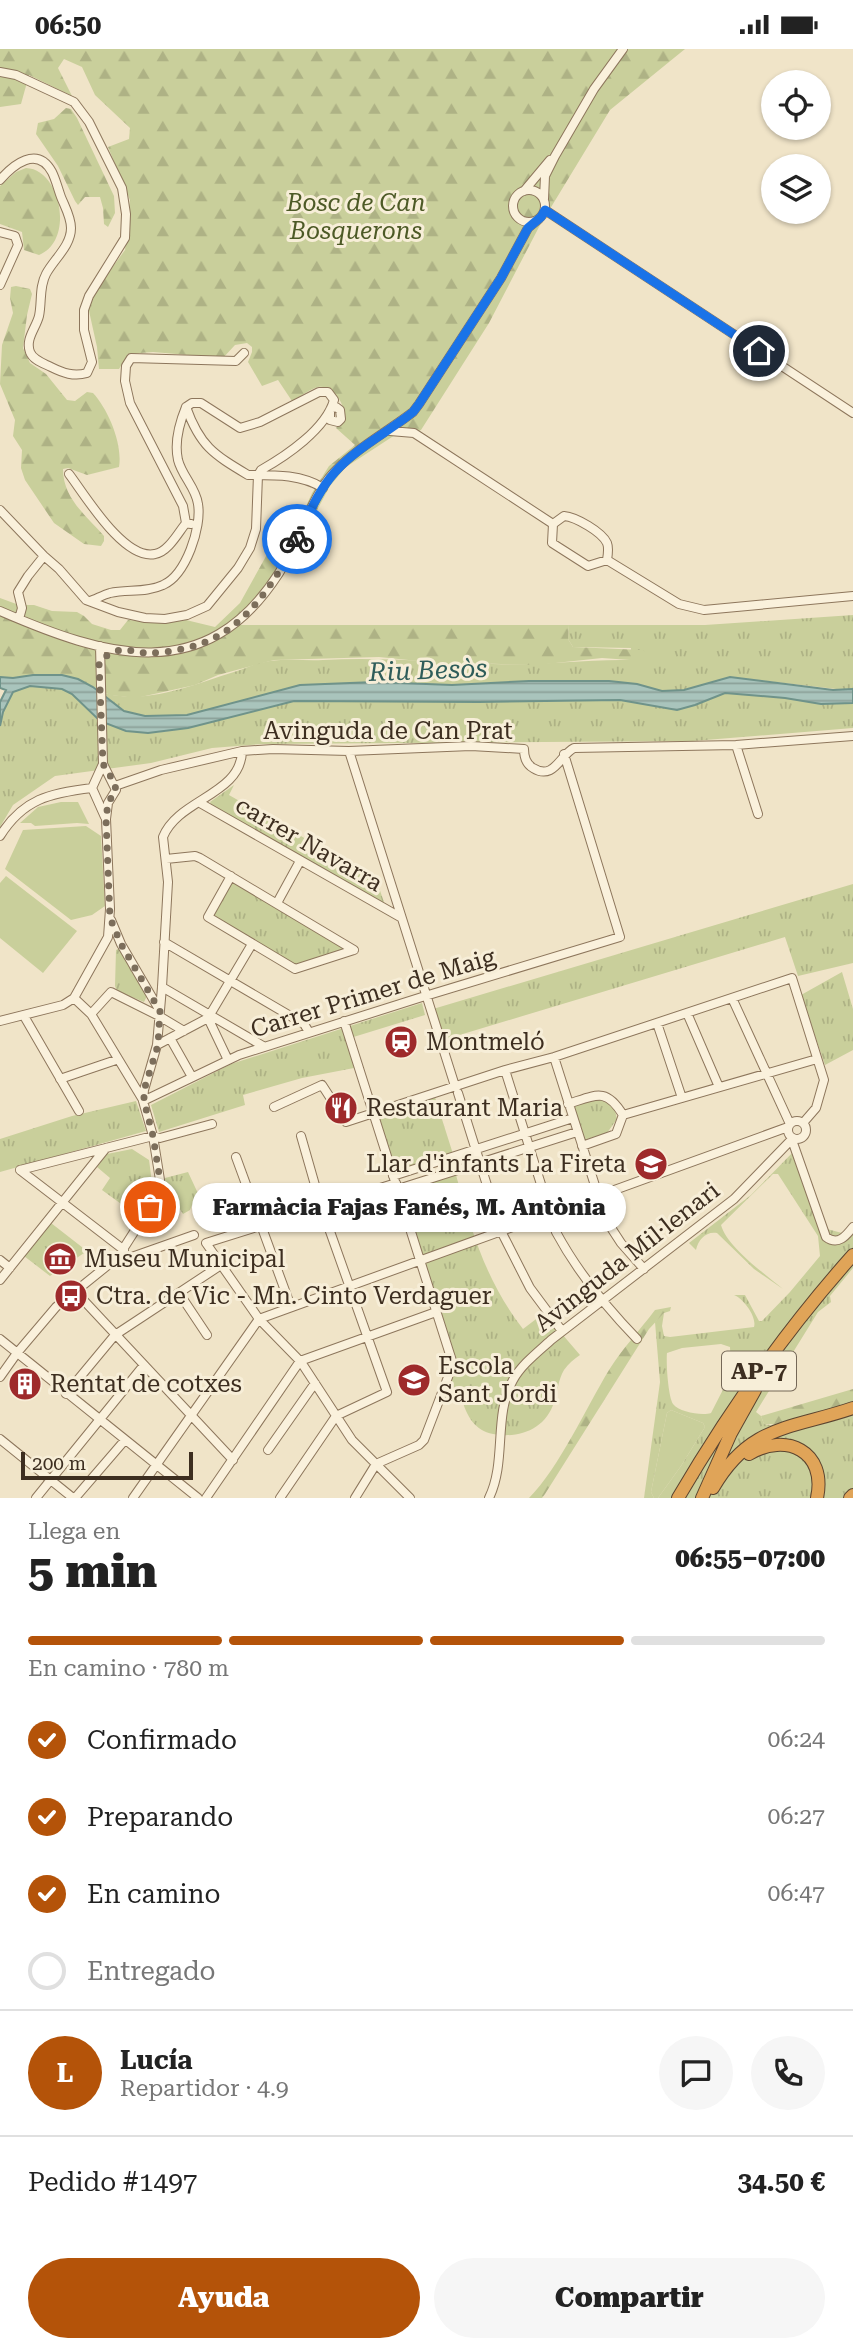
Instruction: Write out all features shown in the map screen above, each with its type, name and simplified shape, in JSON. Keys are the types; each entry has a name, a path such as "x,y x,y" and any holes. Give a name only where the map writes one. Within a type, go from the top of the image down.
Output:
{"highway":[{"name":"AP-7","path":"678,1498 721,1427 766,1361 825,1286 853,1257"},
{"path":"705,1498 731,1433 766,1372 783,1345 853,1257"},
{"path":"705,1498 728,1465 753,1442 776,1430 853,1408"},
{"path":"715,1498 729,1474 750,1453 766,1445 782,1444 798,1448 814,1464 819,1483 817,1498"}],"street":[{"path":"0,611 79,641 121,650 161,652 199,644 226,631 260,597 278,573 323,488 347,460 413,412 492,293 528,228 545,210 545,176 598,82 623,49"},
{"path":"0,72 16,75 37,87 74,101 85,116 122,188 126,213 125,237 89,296 84,310 84,330 92,362 87,373 78,375 60,371 35,359 29,348 38,318 44,279 71,233 70,221 51,172 42,162 26,160 11,167 0,180"},
{"path":"517,248 519,232 514,200 555,156"},
{"path":"524,191 534,190 544,199"},
{"path":"545,210 853,413"},
{"path":"517,216 526,222 539,219"},
{"path":"0,232 15,236 18,246 0,285"},
{"path":"69,474 102,520 121,540 133,549 155,555 166,549 186,523 183,506 130,403 125,380 126,366 131,358 236,361 244,353"},
{"path":"0,510 86,600 118,612 145,618 165,619 187,615 206,606 221,590 250,548 256,529 258,475 261,470 302,443 331,409 334,400 328,392 319,392 272,416 240,428 201,403 192,403 186,407 178,430 178,462 196,494 199,506 193,543 186,560 165,585 148,590 110,593 90,601"},
{"path":"186,407 194,430 202,442 248,475 265,473 313,481 323,488"},
{"path":"413,412 414,433"},
{"path":"389,431 414,433 553,524"},
{"path":"607,560 609,546 603,537 571,517 556,519 553,524 552,543 588,566 607,560 679,604 704,610 853,596"},
{"path":"186,523 197,525"},
{"path":"19,619 22,608 18,592 44,556"},
{"path":"79,641 89,647 99,666"},
{"path":"100,646 103,764 115,793 110,799 106,819 110,918 113,936 159,1013"},
{"path":"99,666 102,658 121,650"},
{"name":"Avinguda de Can Prat","path":"113,783 242,751 273,749 349,751 462,746 515,748 524,749 524,756 535,770 547,772 558,766 564,754 574,748 736,745 853,736"},
{"path":"736,745 758,814"},
{"path":"0,1377 56,1307 121,1254 157,1196 160,1180 144,1101 144,1083 158,1045 168,882 163,837 165,831 187,811 239,770 242,751"},
{"path":"349,751 501,1231 530,1288 562,1331"},
{"name":"Carrer Primer de Maig","path":"144,1101 228,1060 263,1047 620,937 564,754"},
{"path":"103,764 93,784 94,796 98,799 106,819"},
{"path":"0,836 10,819 36,801 59,791 93,784 102,777 113,783"},
{"path":"98,799 110,799"},
{"name":"carrer Navarra","path":"200,803 400,917"},
{"path":"166,859 195,856 231,876 277,903 354,950 295,969 253,944 208,916 231,876"},
{"path":"277,903 300,861"},
{"path":"0,1021 63,1005 74,998 113,936"},
{"path":"164,941 304,1024 309,1032"},
{"path":"158,1045 209,1017 253,944"},
{"path":"274,1107 322,1085 346,1122 456,1090 505,1070 554,1057 792,978 824,1080 816,1108 803,1122"},
{"path":"162,986 209,1017 263,1047"},
{"path":"91,1014 111,992 159,1013 184,1031"},
{"path":"74,998 91,1014 116,1060 144,1101"},
{"path":"732,998 789,1126 789,1134 826,1237 839,1240 853,1227"},
{"path":"687,1013 719,1087"},
{"path":"24,1016 79,1111"},
{"path":"209,1017 228,1060"},
{"path":"344,1021 453,1364 424,1440 419,1445 376,1464 355,1498"},
{"path":"657,1023 682,1098"},
{"path":"170,1038 192,1077"},
{"path":"554,1057 606,1220 621,1243 644,1269"},
{"path":"623,1115 817,1059"},
{"path":"60,1079 116,1060"},
{"path":"505,1070 549,1213 567,1252 637,1339"},
{"path":"133,1085 139,1087 144,1083"},
{"path":"568,1104 596,1095 607,1096 615,1101 623,1115 616,1134 582,1146"},
{"path":"396,1183 475,1149 573,1118"},
{"path":"133,1498 258,1319 789,1126 797,1120 803,1122 807,1130 805,1136 792,1139"},
{"path":"194,1235 126,1258 20,1170 212,1124"},
{"path":"410,1498 352,1440 300,1361 258,1319 206,1243 396,1183 480,1163 577,1132"},
{"path":"280,1498 336,1416 387,1392 321,1206 301,1136"},
{"name":"Avinguda Mil·lenari","path":"489,1498 499,1463 502,1411 514,1378 526,1363 562,1331 734,1199 792,1139"},
{"path":"0,1280 106,1148"},
{"path":"236,1157 290,1307"},
{"path":"0,1260 10,1268"},
{"path":"66,1394 115,1335 222,1265"},
{"path":"74,1290 233,1460"},
{"path":"179,1293 207,1335"},
{"path":"206,1498 300,1361 436,1312"},
{"path":"0,1339 198,1498"},
{"path":"36,1498 144,1365"},
{"path":"268,1450 314,1383"},
{"path":"0,1439 74,1498 125,1440"}],"green space":[{"name":"Bosc de Can Bosquerons","path":"0,49 685,49 610,110 539,227 489,323 421,430 408,436 395,435 346,467 330,486 280,579 239,625 569,625 568,639 573,647 642,650 647,652 646,657 630,660 602,658 537,665 428,662 379,657 274,660 218,675 195,685 136,698 110,695 78,679 62,675 0,677 0,598 19,605 34,605 52,611 77,612 92,624 111,630 120,630 128,620 166,623 186,620 215,627 240,603 284,524 297,526 312,493 329,466 355,445 336,428 344,413 339,399 332,391 318,387 292,401 278,380 262,386 248,362 252,347 247,343 235,345 223,358 153,352 128,354 119,369 99,369 87,302 125,250 130,200 108,147 129,139 130,128 95,95 82,67 64,59 58,68 72,96 29,75 21,104 0,107"},
{"path":"66,108 71,109 77,118 114,196 115,213 108,227 104,224 100,197 85,197 78,205 58,166 36,134 38,123 54,119"},
{"path":"26,168 38,171 48,180 59,207 57,236 50,247 39,255 24,250 22,232 0,224 0,186 16,172"},
{"path":"11,287 30,289 32,294 23,348 30,363 46,374 67,400 75,401 87,392 93,393 113,427 119,448 119,467 87,475 68,468 63,469 71,498 104,536 101,546 84,544 54,523 25,480 21,468 22,450 13,436 15,420 0,384 2,345 13,313"},
{"path":"853,615 853,689 845,690 730,677 684,690 662,691 637,684 609,681 452,685 375,682 300,685 187,715 145,716 124,711 97,690 131,697 150,695 187,687 258,663 279,660 387,659 510,664 630,660 631,648 573,647 568,639 569,625 705,625"},
{"path":"30,686 62,689 72,694 96,718 131,732 154,733 188,728 294,701 620,700 677,710 725,693 821,704 853,703 853,728 693,741 261,744 212,748 151,763 55,776 13,805 0,827 0,726 4,709 13,692"},
{"path":"234,785 229,795 376,879 385,905 212,806 210,802"},
{"path":"61,802 78,802 89,824 35,826 31,823 20,823 38,807"},
{"path":"86,826 101,836 105,906 92,915 71,920 5,869 23,830"},
{"path":"6,876 77,931 43,973 0,938 0,883"},
{"path":"232,881 347,950 296,966 211,916"},
{"path":"853,884 853,963 798,976 785,937 443,1040 433,1009"},
{"path":"120,948 148,994 144,1002 117,991 116,950"},
{"path":"842,972 853,1009 853,1050 825,1065 801,995"},
{"path":"422,1003 425,1015 347,1039 354,1068 302,1078 243,1095 245,1105 159,1132 151,1105 231,1064"},
{"path":"434,1094 453,1154 396,1173 376,1113"},
{"path":"604,1099 614,1106 617,1119 607,1133 584,1140 574,1106"},
{"path":"136,1101 146,1131 0,1172 0,1139 72,1116"},
{"path":"799,1146 827,1229 842,1233 853,1222 853,1268 830,1296 831,1302 818,1312 756,1412 764,1424 771,1425 853,1403 853,1498 658,1498 705,1427 703,1423 671,1410 667,1413 651,1492 654,1498 644,1498 660,1382 655,1322 664,1313 664,1336 670,1337 754,1327 754,1318 749,1309 734,1295 745,1295 759,1321 762,1321 820,1256 818,1236 778,1174 773,1174 721,1225 739,1251 783,1289 754,1269 717,1233 709,1233 703,1237 696,1250 689,1243 751,1195","holes":["721,1344 730,1347 731,1374 711,1413 691,1413 676,1407 671,1400 667,1353 682,1348"]},
{"path":"132,1149 149,1160 151,1177 150,1195 139,1217 102,1190 110,1178 97,1167 107,1154"},
{"path":"188,1172 202,1202 192,1205 190,1210 183,1214 171,1195 164,1193 165,1178"},
{"path":"456,1175 482,1256 510,1311 523,1329 544,1313 580,1355 564,1370 554,1402 545,1419 522,1433 503,1435 481,1430 469,1416 462,1399 446,1395 456,1363 403,1192"},
{"path":"51,1223 87,1251 50,1276 24,1256"},
{"path":"671,1307 670,1311 664,1313 649,1329 545,1494 542,1498 529,1498 551,1471 620,1355 655,1310"},
{"path":"853,1389 853,1403 776,1424 764,1424 761,1416"},
{"path":"671,1410 703,1423 705,1427 681,1466 658,1498 654,1498 651,1492 667,1413"}],"water":[{"path":"62,675 78,679 124,711 145,716 187,715 300,685 375,682 452,685 609,681 637,684 662,691 684,690 730,677 833,690 853,689 853,703 821,704 725,693 677,710 620,700 294,701 188,728 148,733 126,731 100,721 72,694 62,689 30,686 13,692 3,712 0,726 0,702 6,690 0,688 0,677"}],"way so far":[{"path":"150,1207 157,1196 160,1180 144,1090 145,1078 158,1045 160,1011 121,944 110,918 106,819 108,803 116,786 103,764 99,663 102,658 121,650 161,652 213,639 234,623 267,589 297,539"}],"place":[{"name":"Montmeló","path":"401,1042"},
{"name":"Restaurant Maria","path":"341,1108"},
{"name":"Llar d'infants La Fireta","path":"651,1164"},
{"name":"Farmàcia Fajas Fanés, M. Antònia","path":"150,1207"},
{"name":"Museu Municipal","path":"60,1259"},
{"name":"Ctra. de Vic - Mn. Cinto Verdaguer","path":"71,1296"},
{"name":"Escola Sant Jordi","path":"414,1380"},
{"name":"Rentat de cotxes","path":"25,1384"}],"route":[{"path":"297,539 323,488 335,472 347,460 413,412 501,278 528,228 545,210 759,351"}],"water label":[{"name":"Riu Besòs","path":"428,670"}]}
